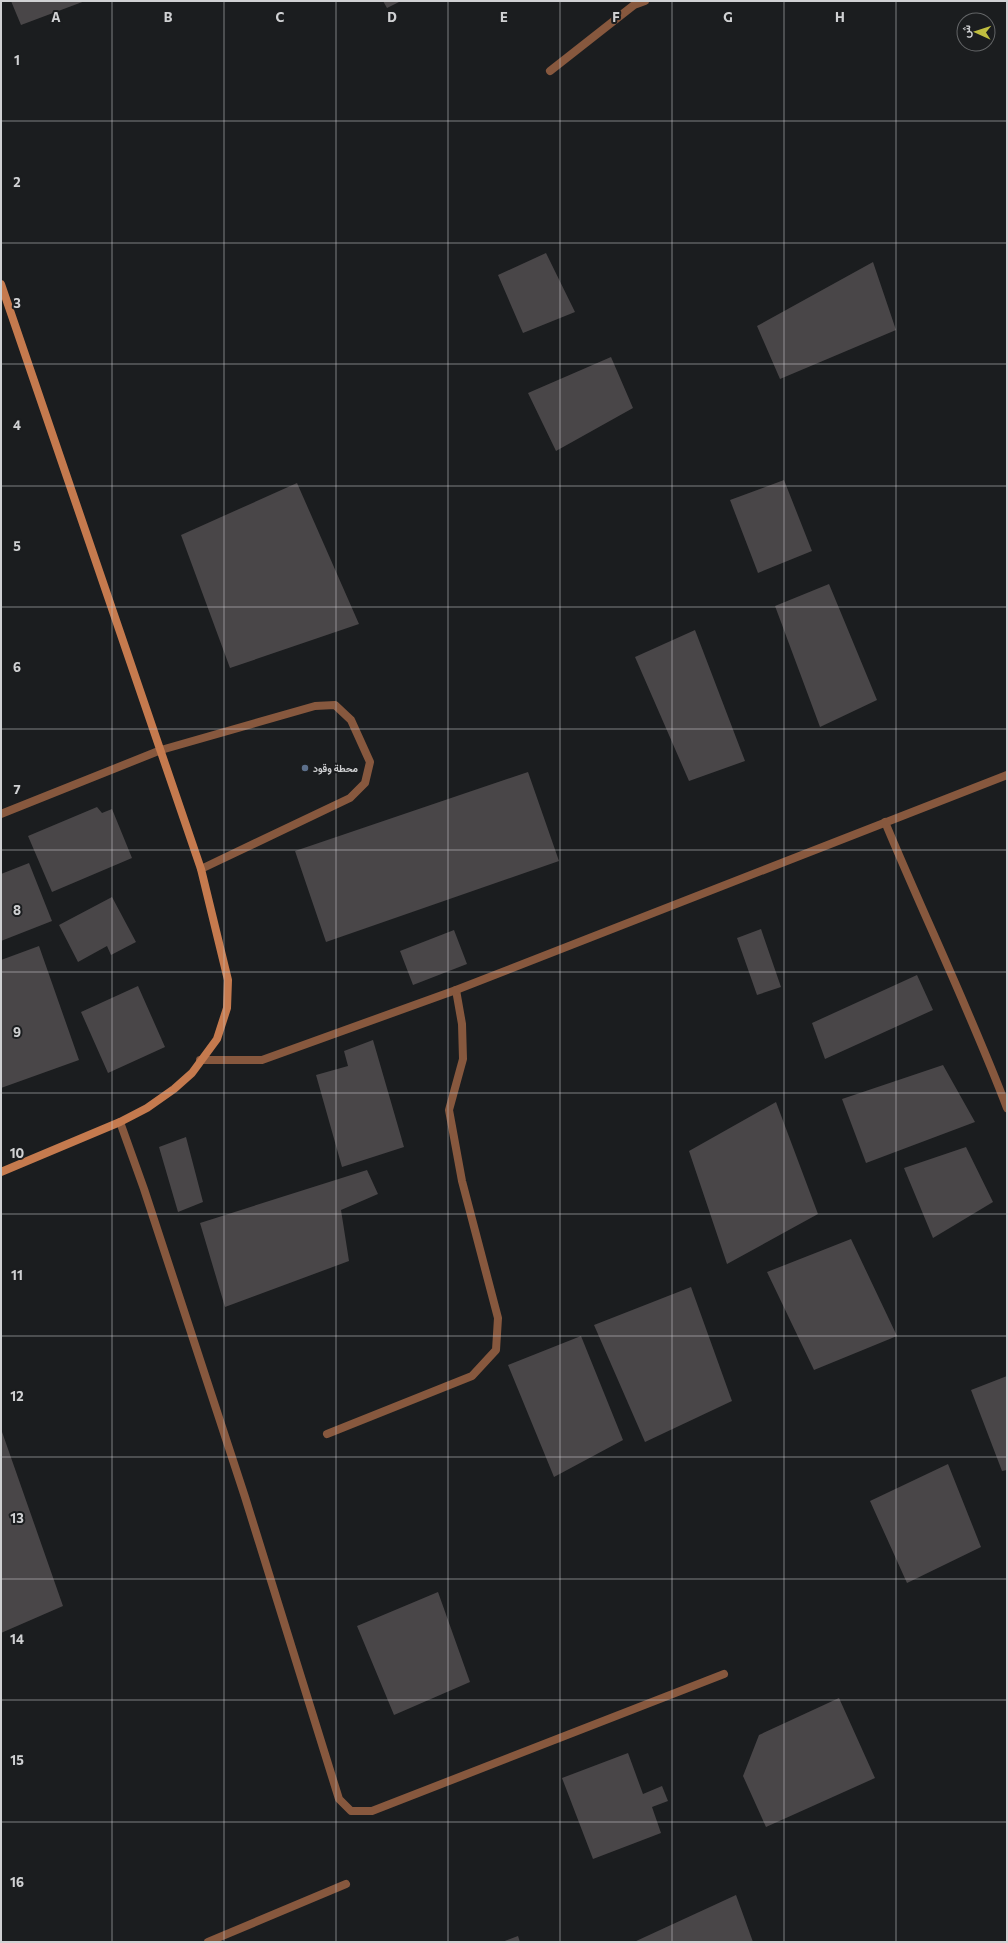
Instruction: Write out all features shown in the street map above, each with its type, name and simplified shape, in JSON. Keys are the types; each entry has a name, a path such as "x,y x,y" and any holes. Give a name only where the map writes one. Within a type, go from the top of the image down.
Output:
{"street":[{"path":"550,71 634,5 644,1"},
{"path":"1,284 201,869 228,980 227,1008 218,1039 200,1060 192,1073 174,1089 147,1108 120,1122 1,1172"},
{"path":"1,814 160,750 315,706 335,705 351,720 370,762 365,782 350,798 201,869"},
{"path":"200,1060 262,1060 456,990 1007,775"},
{"path":"885,822 916,896 981,1041 1007,1108"},
{"path":"327,1434 472,1376 496,1350 498,1318 462,1181 449,1110 463,1059 462,1024 456,990"},
{"path":"120,1122 144,1189 245,1497 339,1799 351,1811 372,1811 724,1674"},
{"path":"208,1942 346,1884"}],"building":[{"path":"11,1 85,1 21,25"},
{"path":"383,1 401,1 387,8"},
{"path":"546,253 575,312 523,333 498,275"},
{"path":"873,262 896,330 780,379 757,326"},
{"path":"611,357 633,408 556,451 528,393"},
{"path":"784,480 812,551 758,573 730,500"},
{"path":"297,483 359,624 230,668 181,535"},
{"path":"829,584 877,700 820,727 775,606"},
{"path":"695,630 745,761 689,781 635,657"},
{"path":"528,772 559,861 326,942 295,851"},
{"path":"97,807 102,813 112,809 132,858 52,892 28,836"},
{"path":"29,863 52,921 1,941 1,874"},
{"path":"112,897 136,942 111,955 107,946 78,962 59,925"},
{"path":"761,929 781,987 757,995 737,938"},
{"path":"454,930 467,964 413,985 400,951"},
{"path":"39,946 79,1060 1,1088 1,960"},
{"path":"917,975 933,1010 825,1059 812,1023"},
{"path":"138,986 165,1047 108,1073 81,1012"},
{"path":"373,1040 404,1147 342,1167 316,1075 348,1066 344,1051"},
{"path":"943,1065 975,1122 866,1163 842,1099"},
{"path":"776,1102 818,1214 727,1264 689,1151"},
{"path":"186,1137 203,1202 178,1212 159,1147"},
{"path":"966,1147 993,1202 933,1238 904,1168"},
{"path":"367,1170 378,1194 341,1210 349,1261 225,1307 200,1223"},
{"path":"851,1239 897,1336 814,1370 767,1272"},
{"path":"691,1287 732,1401 645,1442 594,1325"},
{"path":"581,1336 623,1440 554,1477 508,1365"},
{"path":"1007,1376 1007,1470 1002,1471 971,1390"},
{"path":"1,1429 63,1606 1,1633"},
{"path":"948,1464 981,1547 907,1583 870,1501"},
{"path":"438,1592 470,1682 394,1715 357,1626"},
{"path":"839,1698 875,1778 766,1827 743,1776 759,1735"},
{"path":"628,1753 643,1794 662,1786 668,1801 652,1807 661,1833 593,1859 562,1778"},
{"path":"736,1895 753,1942 634,1942"},
{"path":"518,1936 520,1942 502,1942"}],"place":[{"name":"محطة وقود","path":"305,768"}]}
